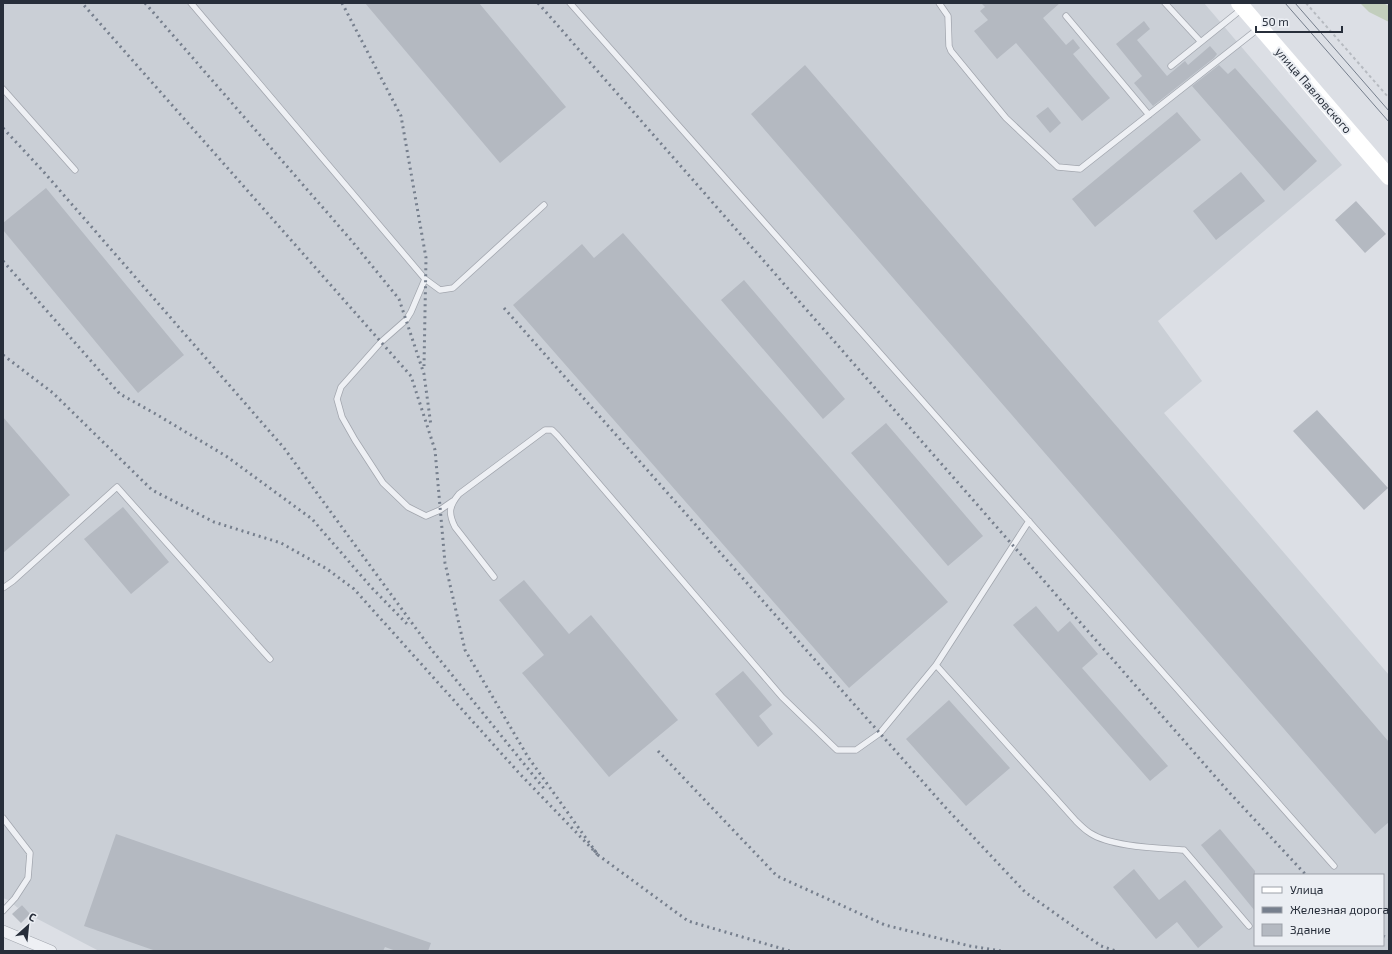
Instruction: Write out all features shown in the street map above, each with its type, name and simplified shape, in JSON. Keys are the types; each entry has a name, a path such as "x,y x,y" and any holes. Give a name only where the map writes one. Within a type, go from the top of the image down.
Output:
{"street":[{"name":"улица Павловского","path":"1241,6 1389,177"},
{"path":"3,932 51,951"}],"lane":[{"path":"191,3 425,279 440,290 453,288 544,205"},
{"path":"570,3 1334,866"},
{"path":"938,3 948,16 949,46 951,52 1006,118 1058,167 1080,170 1260,28"},
{"path":"1165,3 1201,42"},
{"path":"1171,66 1201,42 1241,6"},
{"path":"1066,16 1149,115"},
{"path":"3,89 75,170"},
{"path":"425,279 406,320 381,342 341,387 337,399 342,417 383,483 408,507 426,516 440,510 453,501 459,494 545,430 552,430 782,697 837,750 856,750 880,733 936,665 1030,522"},
{"path":"3,588 13,581 117,486 270,659"},
{"path":"453,501 450,510 451,518 455,527 494,577"},
{"path":"936,665 1076,821 1090,834 1107,841 1137,846 1184,850 1249,926"},
{"path":"3,818 30,853 28,878 15,898 3,911"}],"path":[{"path":"1306,3 1389,98"}],"shaded area":[{"path":"3,3 1204,3 1342,165 1158,321 1202,381 1164,413 1389,675 1389,951 99,951 30,915 22,905 18,908 3,898"}],"green space":[{"path":"1360,3 1383,3 1389,6 1389,22 1369,12"}],"building":[{"path":"365,3 479,3 566,107 500,163"},
{"path":"981,3 1060,3 1043,18 1066,45 1073,39 1080,48 1073,54 1110,98 1082,121 1016,43 997,59 974,31 988,20 980,11 985,7"},
{"path":"1144,21 1150,29 1137,40 1167,76 1185,61 1188,65 1210,46 1217,54 1214,58 1153,106 1134,83 1142,76 1116,44"},
{"path":"805,65 1389,742 1389,822 1375,834 751,114"},
{"path":"1219,65 1228,74 1235,68 1317,161 1284,191 1192,86"},
{"path":"1048,107 1061,123 1050,133 1036,116"},
{"path":"1177,112 1201,140 1095,227 1072,199"},
{"path":"1241,172 1265,201 1216,240 1193,211"},
{"path":"46,188 184,355 138,393 3,230 3,223"},
{"path":"1356,201 1386,234 1365,253 1335,220"},
{"path":"623,233 948,602 849,688 513,305 582,244 594,258"},
{"path":"744,280 845,399 823,419 721,300"},
{"path":"1317,410 1388,488 1364,510 1293,431"},
{"path":"3,417 70,495 3,553"},
{"path":"886,423 983,536 948,566 851,453"},
{"path":"123,507 169,562 131,594 84,539"},
{"path":"524,580 569,634 591,615 678,720 609,777 522,673 544,655 499,600"},
{"path":"1036,606 1058,632 1070,621 1098,654 1082,668 1168,766 1150,781 1013,625"},
{"path":"743,671 772,705 759,716 773,734 758,747 715,694"},
{"path":"949,700 1010,768 966,806 906,739"},
{"path":"1220,829 1255,871 1254,910 1201,845"},
{"path":"116,834 431,943 428,951 396,951 385,947 383,951 156,951 84,926"},
{"path":"1134,869 1159,900 1185,880 1223,927 1198,948 1177,922 1156,939 1113,887"},
{"path":"22,905 30,914 21,923 12,914"}],"tram line":[{"path":"1285,3 1389,122"},
{"path":"1295,3 1389,111"}],"railway":[{"path":"3,355 53,393 152,490 214,522 281,543 327,569 354,589 519,773 598,855 528,757 465,650 445,563 435,450 411,376 82,3"},
{"path":"145,3 351,240 399,299 424,374 431,426"},
{"path":"342,3 401,116 426,258 424,366"},
{"path":"538,3 1227,790 1305,874"},
{"path":"3,128 42,170 284,448 431,649 546,791"},
{"path":"3,261 120,394 226,456 312,519 371,587 409,626"},
{"path":"504,308 945,807 1025,892 1101,946 1116,951"},
{"path":"658,751 777,876 885,925 970,946 1001,951"},
{"path":"594,850 598,855 688,921 790,951"},
{"path":"1384,936 1389,939"}]}
